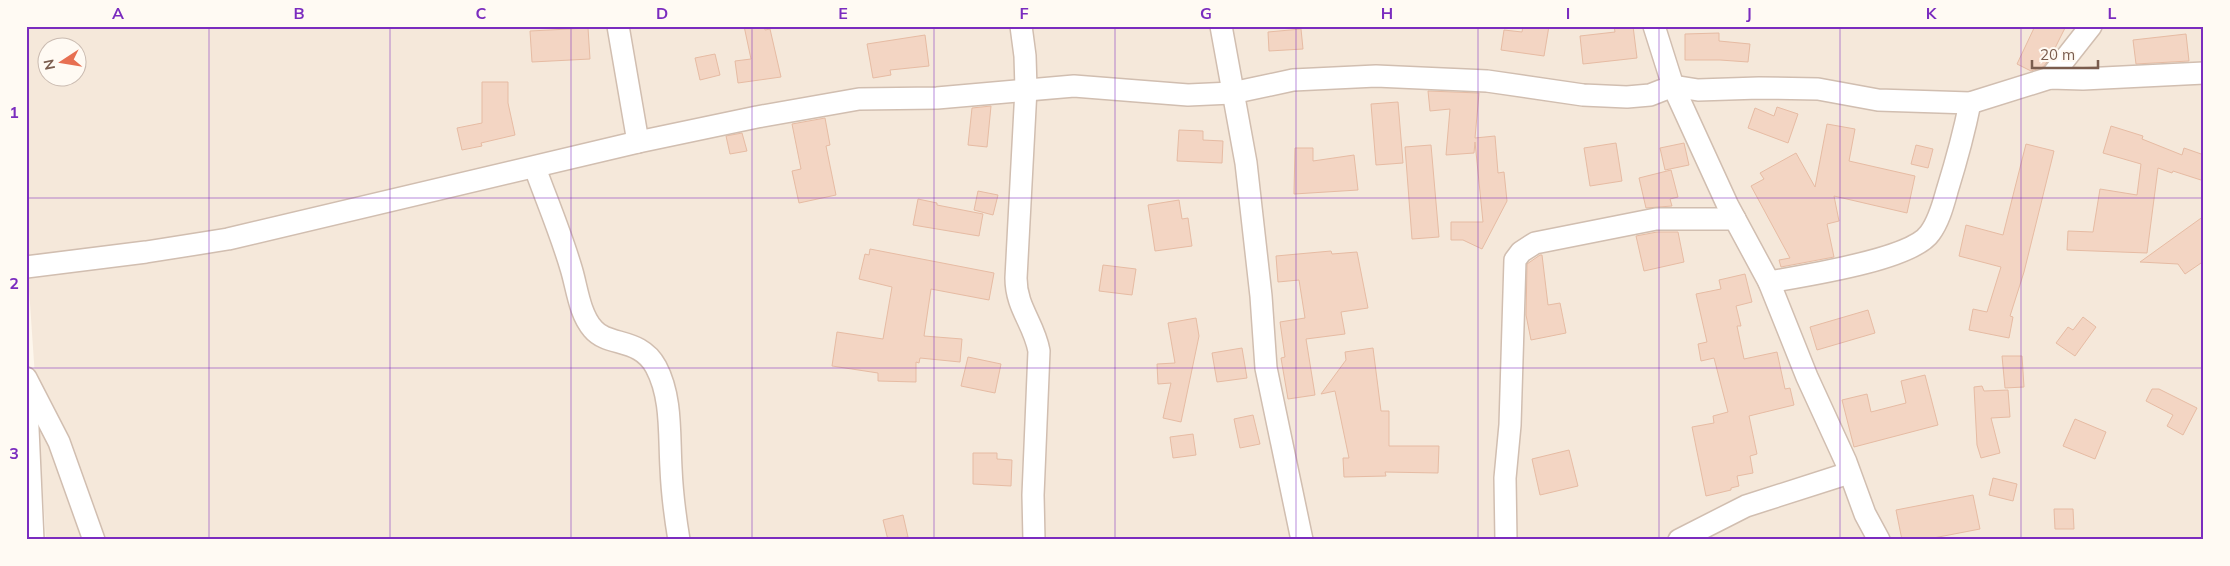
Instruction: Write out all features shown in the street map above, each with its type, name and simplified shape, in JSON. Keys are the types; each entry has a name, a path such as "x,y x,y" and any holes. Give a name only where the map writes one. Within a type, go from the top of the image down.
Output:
{"street":[{"path":"618,26 638,142"},
{"path":"1021,26 1025,56 1026,89 1016,278 1018,302 1036,337 1039,351 1032,495 1034,540"},
{"path":"1221,26 1246,163 1261,296 1266,368 1302,540"},
{"path":"1654,26 1673,86 1735,219 1769,282 1807,377 1879,540"},
{"path":"2050,78 2091,26"},
{"path":"26,267 228,240 638,142 757,117 859,99 937,98 1074,86 1188,95 1232,93 1293,80 1376,76 1488,81 1583,95 1627,97 1650,95 1673,86 1698,90 1818,89 1878,100 1970,103 2050,78 2083,79 2204,73"},
{"path":"1769,282 1854,265 1908,249 1930,235 1940,214 1952,177 1970,103"},
{"path":"535,168 571,267 581,305 593,330 634,346 648,355 664,385 668,405 674,509 679,540"},
{"path":"1506,540 1505,478 1510,425 1515,260 1521,252 1535,244 1656,219 1735,219"},
{"path":"26,380 33,540"},
{"path":"26,380 59,442 94,540"},
{"path":"1679,540 1746,506 1849,472"}],"shaded area":[{"path":"26,26 2204,26 2204,540 46,540 26,244"}],"building":[{"path":"744,26 764,26 765,30 770,29 781,77 738,83 735,61 751,59"},
{"path":"1523,26 1549,26 1544,56 1501,50 1504,30 1522,32"},
{"path":"1614,26 1633,26 1637,58 1583,64 1580,36 1615,32"},
{"path":"2035,26 2066,26 2050,58 2043,67 2031,71 2017,64"},
{"path":"588,28 590,59 532,62 530,31"},
{"path":"1301,29 1303,49 1269,51 1268,32"},
{"path":"1719,33 1719,41 1750,44 1748,62 1685,60 1685,34"},
{"path":"2186,34 2189,61 2136,64 2133,40"},
{"path":"925,35 929,66 890,70 891,75 873,78 867,44"},
{"path":"715,54 720,75 700,80 695,58"},
{"path":"482,82 508,82 508,103 515,135 481,143 482,146 462,150 457,128 482,123"},
{"path":"1428,91 1479,93 1475,138 1495,136 1498,173 1504,172 1507,201 1482,249 1463,240 1451,240 1451,222 1483,222 1475,142 1474,153 1446,155 1450,109 1430,111"},
{"path":"1398,102 1403,163 1376,165 1371,104"},
{"path":"991,106 987,147 968,145 972,108"},
{"path":"1777,107 1798,114 1788,143 1748,128 1755,108 1774,116"},
{"path":"825,118 830,145 826,146 836,195 799,203 792,171 801,169 792,124"},
{"path":"1827,124 1855,129 1849,161 1915,176 1907,213 1834,196 1839,221 1827,224 1834,257 1781,267 1779,260 1790,258 1751,186 1764,179 1760,173 1796,153 1815,187"},
{"path":"2111,126 2143,136 2142,139 2182,155 2184,148 2204,155 2204,181 2158,168 2147,253 2067,250 2068,231 2093,232 2100,189 2137,195 2141,164 2103,153"},
{"path":"1179,130 1203,131 1203,140 1223,141 1222,163 1177,161"},
{"path":"742,133 747,151 730,154 726,136"},
{"path":"1616,143 1622,181 1590,186 1584,148"},
{"path":"1684,143 1689,165 1665,170 1660,148"},
{"path":"2026,144 2054,151 2024,272 2010,316 2013,317 2009,338 1969,330 1973,309 1987,312 2001,267 1959,256 1966,225 2003,235"},
{"path":"1431,145 1439,237 1412,239 1405,147"},
{"path":"1916,145 1933,149 1928,168 1911,164"},
{"path":"1295,148 1313,148 1313,161 1354,155 1358,190 1294,194"},
{"path":"1671,170 1678,197 1670,199 1672,206 1646,208 1639,178"},
{"path":"978,191 998,195 993,215 974,210"},
{"path":"918,199 937,203 937,205 983,214 979,236 913,225"},
{"path":"1179,200 1182,219 1188,218 1192,246 1155,251 1148,205"},
{"path":"2204,216 2204,261 2185,274 2178,264 2140,262"},
{"path":"1657,232 1678,232 1684,262 1644,271 1636,236"},
{"path":"870,249 994,273 989,300 931,289 924,336 962,339 960,362 920,358 919,363 916,362 916,382 878,381 878,373 832,366 837,332 883,339 892,287 859,279 865,254 869,255"},
{"path":"1331,251 1332,254 1357,252 1368,308 1341,312 1345,334 1306,339 1315,395 1288,399 1281,358 1285,357 1280,322 1305,318 1299,280 1278,282 1276,256"},
{"path":"1542,255 1548,305 1560,303 1566,333 1531,340 1526,315 1527,264"},
{"path":"1103,265 1136,269 1132,295 1099,291"},
{"path":"1745,274 1752,302 1736,306 1741,326 1737,326 1744,359 1777,352 1785,389 1790,388 1794,405 1749,416 1757,454 1750,456 1753,473 1737,476 1739,486 1731,488 1731,490 1706,496 1692,427 1714,423 1713,416 1728,412 1714,358 1701,361 1698,344 1707,342 1696,294 1721,289 1719,280"},
{"path":"1868,310 1875,333 1817,350 1810,327"},
{"path":"2083,317 2096,327 2075,356 2056,343 2068,327 2073,330"},
{"path":"1196,318 1199,336 1181,422 1163,418 1171,383 1158,384 1157,364 1175,363 1168,323"},
{"path":"1242,348 1247,378 1217,382 1212,353"},
{"path":"1373,348 1381,411 1389,411 1389,446 1439,446 1438,473 1385,472 1386,476 1344,477 1343,458 1349,458 1335,391 1321,394 1346,360 1345,352"},
{"path":"2002,356 2022,356 2024,387 2005,388"},
{"path":"968,357 1001,364 995,393 961,386"},
{"path":"1925,375 1938,425 1854,447 1842,400 1867,394 1871,412 1906,403 1901,381"},
{"path":"1982,386 1984,391 2008,390 2010,417 1991,418 2000,453 1981,458 1977,445 1974,387"},
{"path":"2152,389 2159,389 2197,408 2183,435 2167,426 2173,415 2146,401"},
{"path":"1253,415 1260,444 1240,448 1234,419"},
{"path":"2075,419 2106,432 2095,459 2063,446"},
{"path":"1193,434 1196,455 1173,458 1170,437"},
{"path":"1569,450 1578,486 1540,495 1532,459"},
{"path":"973,453 997,453 997,459 1012,460 1011,486 973,484"},
{"path":"1993,478 2017,484 2013,501 1989,495"},
{"path":"1973,495 1980,529 1923,540 1902,540 1896,510"},
{"path":"2054,509 2073,509 2074,529 2055,529"},
{"path":"903,515 908,537 888,540 883,520"}]}
